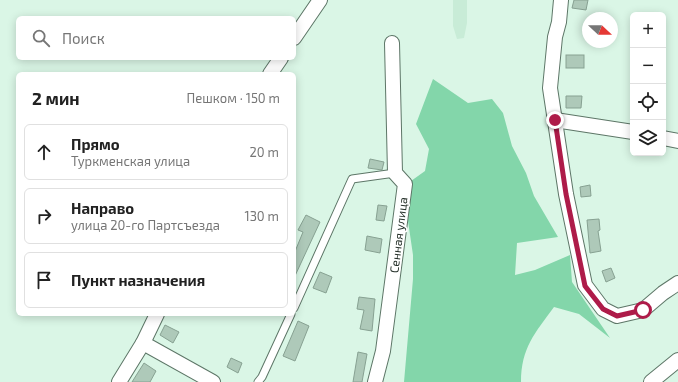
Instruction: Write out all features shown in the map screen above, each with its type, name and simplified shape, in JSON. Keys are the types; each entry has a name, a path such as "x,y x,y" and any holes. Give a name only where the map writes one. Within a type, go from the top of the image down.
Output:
{"street":[{"path":"296,35 320,0"},
{"path":"561,0 559,22 555,37 550,88 566,194 585,286 603,309 617,316 643,310 663,293 678,283"},
{"name":"Сенная улица","path":"375,382 384,351 405,184 395,173 392,43"},
{"path":"271,72 280,60"},
{"path":"555,120 630,132"},
{"path":"666,138 678,140"},
{"path":"119,382 143,343 156,316"},
{"path":"143,343 213,382"},
{"path":"651,382 678,360"}],"lane":[{"path":"296,304 352,179 395,173"},
{"path":"258,382 262,377 290,316"}],"shaded area":[{"path":"453,0 467,0 467,23 464,38 457,39 453,26"},
{"path":"433,79 468,103 492,99 503,113 512,146 526,173 534,196 558,237 517,243 515,275 535,270 570,255 572,282 610,338 579,314 554,307 535,333 526,350 523,360 521,382 404,382 413,279 413,255 408,221 411,181 425,171 429,149 416,124"}],"building":[{"path":"574,0 588,0 586,10 572,8"},
{"path":"566,55 584,55 584,68 566,68"},
{"path":"566,96 582,96 581,108 566,108"},
{"path":"370,159 384,162 382,170 368,168"},
{"path":"590,185 591,196 581,197 580,187"},
{"path":"378,205 387,206 384,221 376,220"},
{"path":"306,215 320,222 296,274 296,249 303,232 298,230"},
{"path":"599,219 600,230 598,231 601,251 590,253 587,220"},
{"path":"367,236 382,239 380,253 365,250"},
{"path":"611,268 615,278 606,282 602,271"},
{"path":"320,272 332,277 326,293 313,288"},
{"path":"359,297 375,299 372,331 360,329 364,310 357,309"},
{"path":"298,321 309,326 295,361 283,356"},
{"path":"165,325 179,332 173,343 160,335"},
{"path":"358,352 367,354 362,382 353,382"},
{"path":"231,358 242,363 238,373 227,367"},
{"path":"144,363 156,371 150,382 132,382"}],"route":[{"path":"555,120 566,194 585,286 603,309 617,316 643,310"}]}
